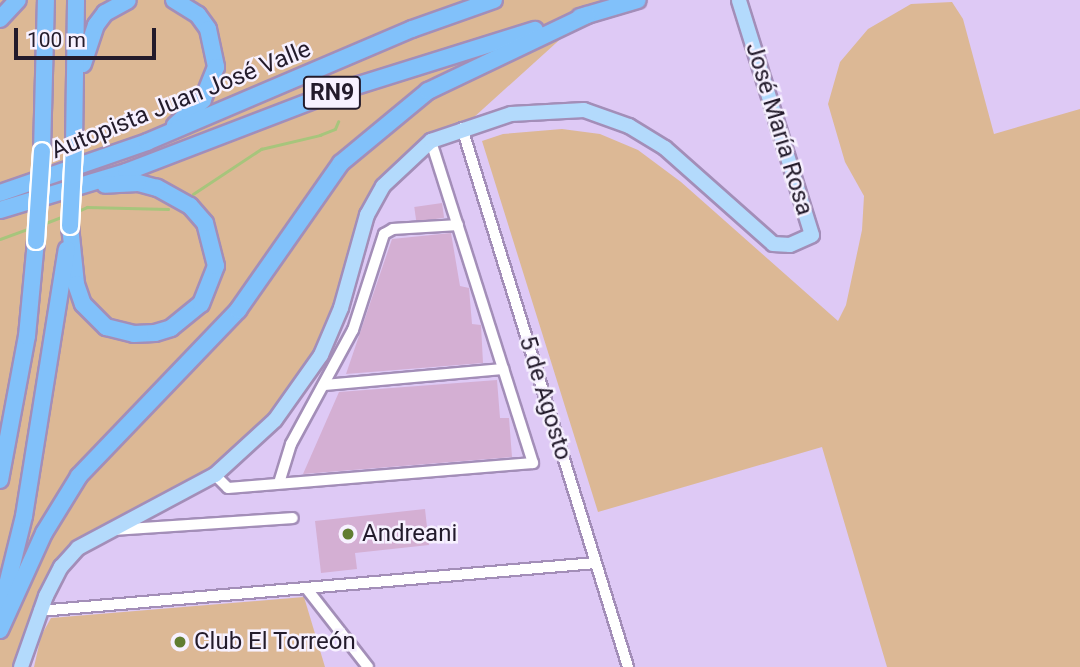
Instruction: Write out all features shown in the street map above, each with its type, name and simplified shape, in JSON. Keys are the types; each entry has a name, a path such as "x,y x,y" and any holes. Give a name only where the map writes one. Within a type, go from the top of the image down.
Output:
{"highway":[{"path":"0,19 18,0"},
{"path":"0,480 27,336 42,151 46,0"},
{"path":"0,612 40,428 70,226 76,104 76,0"},
{"path":"76,104 84,55 96,25 105,13 128,0"},
{"path":"147,142 203,100 216,66 208,29 198,15 174,0"},
{"name":"Autopista Juan José Valle","path":"0,192 147,142 412,29 494,0"},
{"name":"Autopista Juan José Valle","path":"0,210 81,187 327,95 638,0"},
{"path":"0,630 44,533 79,475 238,310 341,163 428,91 587,15"},
{"path":"70,226 76,284 83,304 106,327 134,334 171,328 201,304 211,286 214,245 205,223 190,206 175,195 138,183 81,187"}],"main road":[{"name":"José María Rosa","path":"462,128 541,109 566,108 606,117 665,148 762,237 781,245 799,242 812,235 739,0"},
{"path":"21,667 39,611 61,567 78,548 105,530 175,500 215,475 275,420 321,355 341,308 366,215 391,177 431,141 462,128"}],"street":[{"name":"5 de Agosto","path":"462,128 628,667"},
{"path":"215,475 228,488 533,463 431,141"},
{"path":"279,484 291,444 353,330 384,234 393,229 457,225"},
{"path":"324,385 503,369"},
{"path":"105,530 293,518"},
{"path":"39,611 595,563"},
{"path":"307,589 368,667"}],"shaded area":[{"path":"0,0 618,0 587,15 462,128 383,186 321,355 248,448 61,567 21,667 0,667"},
{"path":"952,2 963,19 994,134 1080,109 1080,667 887,667 822,447 598,512 482,141 503,134 562,129 600,134 638,150 681,182 838,321 846,305 862,230 864,196 845,162 828,104 840,62 868,29 911,4"},
{"name":"Club El Torreón","path":"304,597 325,667 34,667 41,636 51,618"}],"building":[{"path":"442,203 444,218 416,222 414,207"},
{"path":"451,233 460,286 469,288 472,324 481,325 483,363 346,374 392,239"},
{"path":"497,380 500,418 509,418 512,457 303,474 339,392"},
{"path":"425,509 429,545 355,553 357,569 321,573 315,521"}],"waterway":[{"path":"193,194 261,149 320,135 335,129 338,122"},
{"path":"76,212 87,207 168,209"},
{"path":"43,224 66,215"},
{"path":"0,239 30,228"}],"place":[{"name":"Andreani","path":"348,534"},
{"name":"Club El Torreón","path":"180,642"}]}
